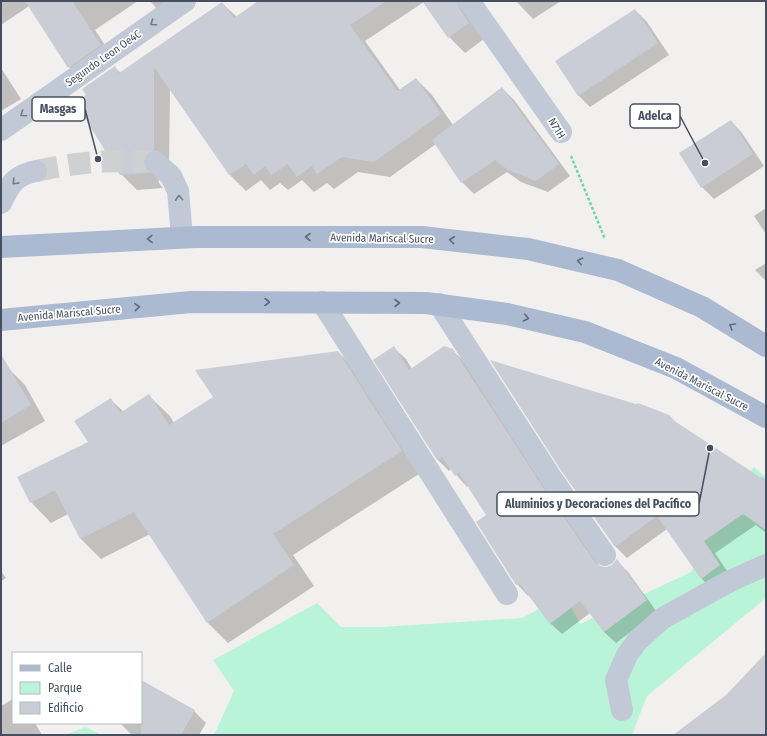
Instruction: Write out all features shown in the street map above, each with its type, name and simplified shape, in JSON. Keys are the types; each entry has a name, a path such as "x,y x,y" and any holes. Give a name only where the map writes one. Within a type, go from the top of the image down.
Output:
{"main road":[{"name":"Avenida Mariscal Sucre","path":"1,248 182,237 422,237 528,249 618,270 702,307 766,346"},
{"name":"Avenida Mariscal Sucre","path":"1,320 190,302 438,304 507,314 585,332 676,368 765,417"}],"street":[{"name":"Segundo Leon Oe4C","path":"1,130 185,1"},
{"name":"N71H","path":"469,1 561,132"},
{"path":"155,162 171,176 178,191 182,237"},
{"path":"1,203 16,178 25,173 36,171"},
{"path":"322,302 507,594"},
{"path":"438,304 550,476 605,555"},
{"path":"622,710 616,680 627,655 638,640 663,618 730,581 766,565"}],"path":[{"name":"N71H","path":"561,132 618,270"}],"green space":[{"path":"754,467 766,477 766,598 647,696 632,735 214,735 234,691 213,660 317,603 341,627 382,627 522,618 565,595 580,624 691,572 706,545 698,523 723,503"},
{"path":"85,727 102,735 65,735"}],"building":[{"path":"25,1 72,1 101,45 68,68"},
{"path":"258,1 386,1 350,25 397,91 416,78 441,114 374,162 342,157 317,174 312,166 297,177 288,164 271,175 265,166 254,175 246,164 229,175 154,67 154,150 146,154 143,160 143,166 148,173 120,175 75,102 86,95 82,89 115,66 119,73 222,2 234,18"},
{"path":"422,1 457,1 459,8 469,23 448,38"},
{"path":"635,9 658,43 578,96 555,61"},
{"path":"502,87 559,164 536,181 508,170 495,160 461,183 432,140"},
{"path":"731,120 753,154 701,188 679,153"},
{"path":"394,346 409,370 444,346 453,349 540,483 595,562 600,566 606,567 612,565 617,559 647,600 604,632 580,601 550,624 519,583 516,585 476,522 486,515 459,473 455,476 442,457 437,460 373,360"},
{"path":"338,351 402,451 273,534 294,565 207,623 134,512 80,539 55,490 30,503 17,477 88,442 74,421 111,398 120,413 149,394 169,425 213,397 195,370"},
{"path":"1,354 31,405 1,423"},
{"path":"490,360 636,404 638,403 669,415 676,422 766,481 766,530 743,514 704,541 720,565 701,579 657,516 615,547 560,469"},
{"path":"766,653 766,735 673,735 726,695"},
{"path":"142,681 195,710 181,735 141,735"}],"tunnel":[{"path":"36,171 66,165 96,162 155,162"}],"place":[{"name":"Masgas","path":"98,159"},
{"name":"Adelca","path":"705,163"},
{"name":"Aluminios y Decoraciones del Pacífico","path":"710,448"}]}
